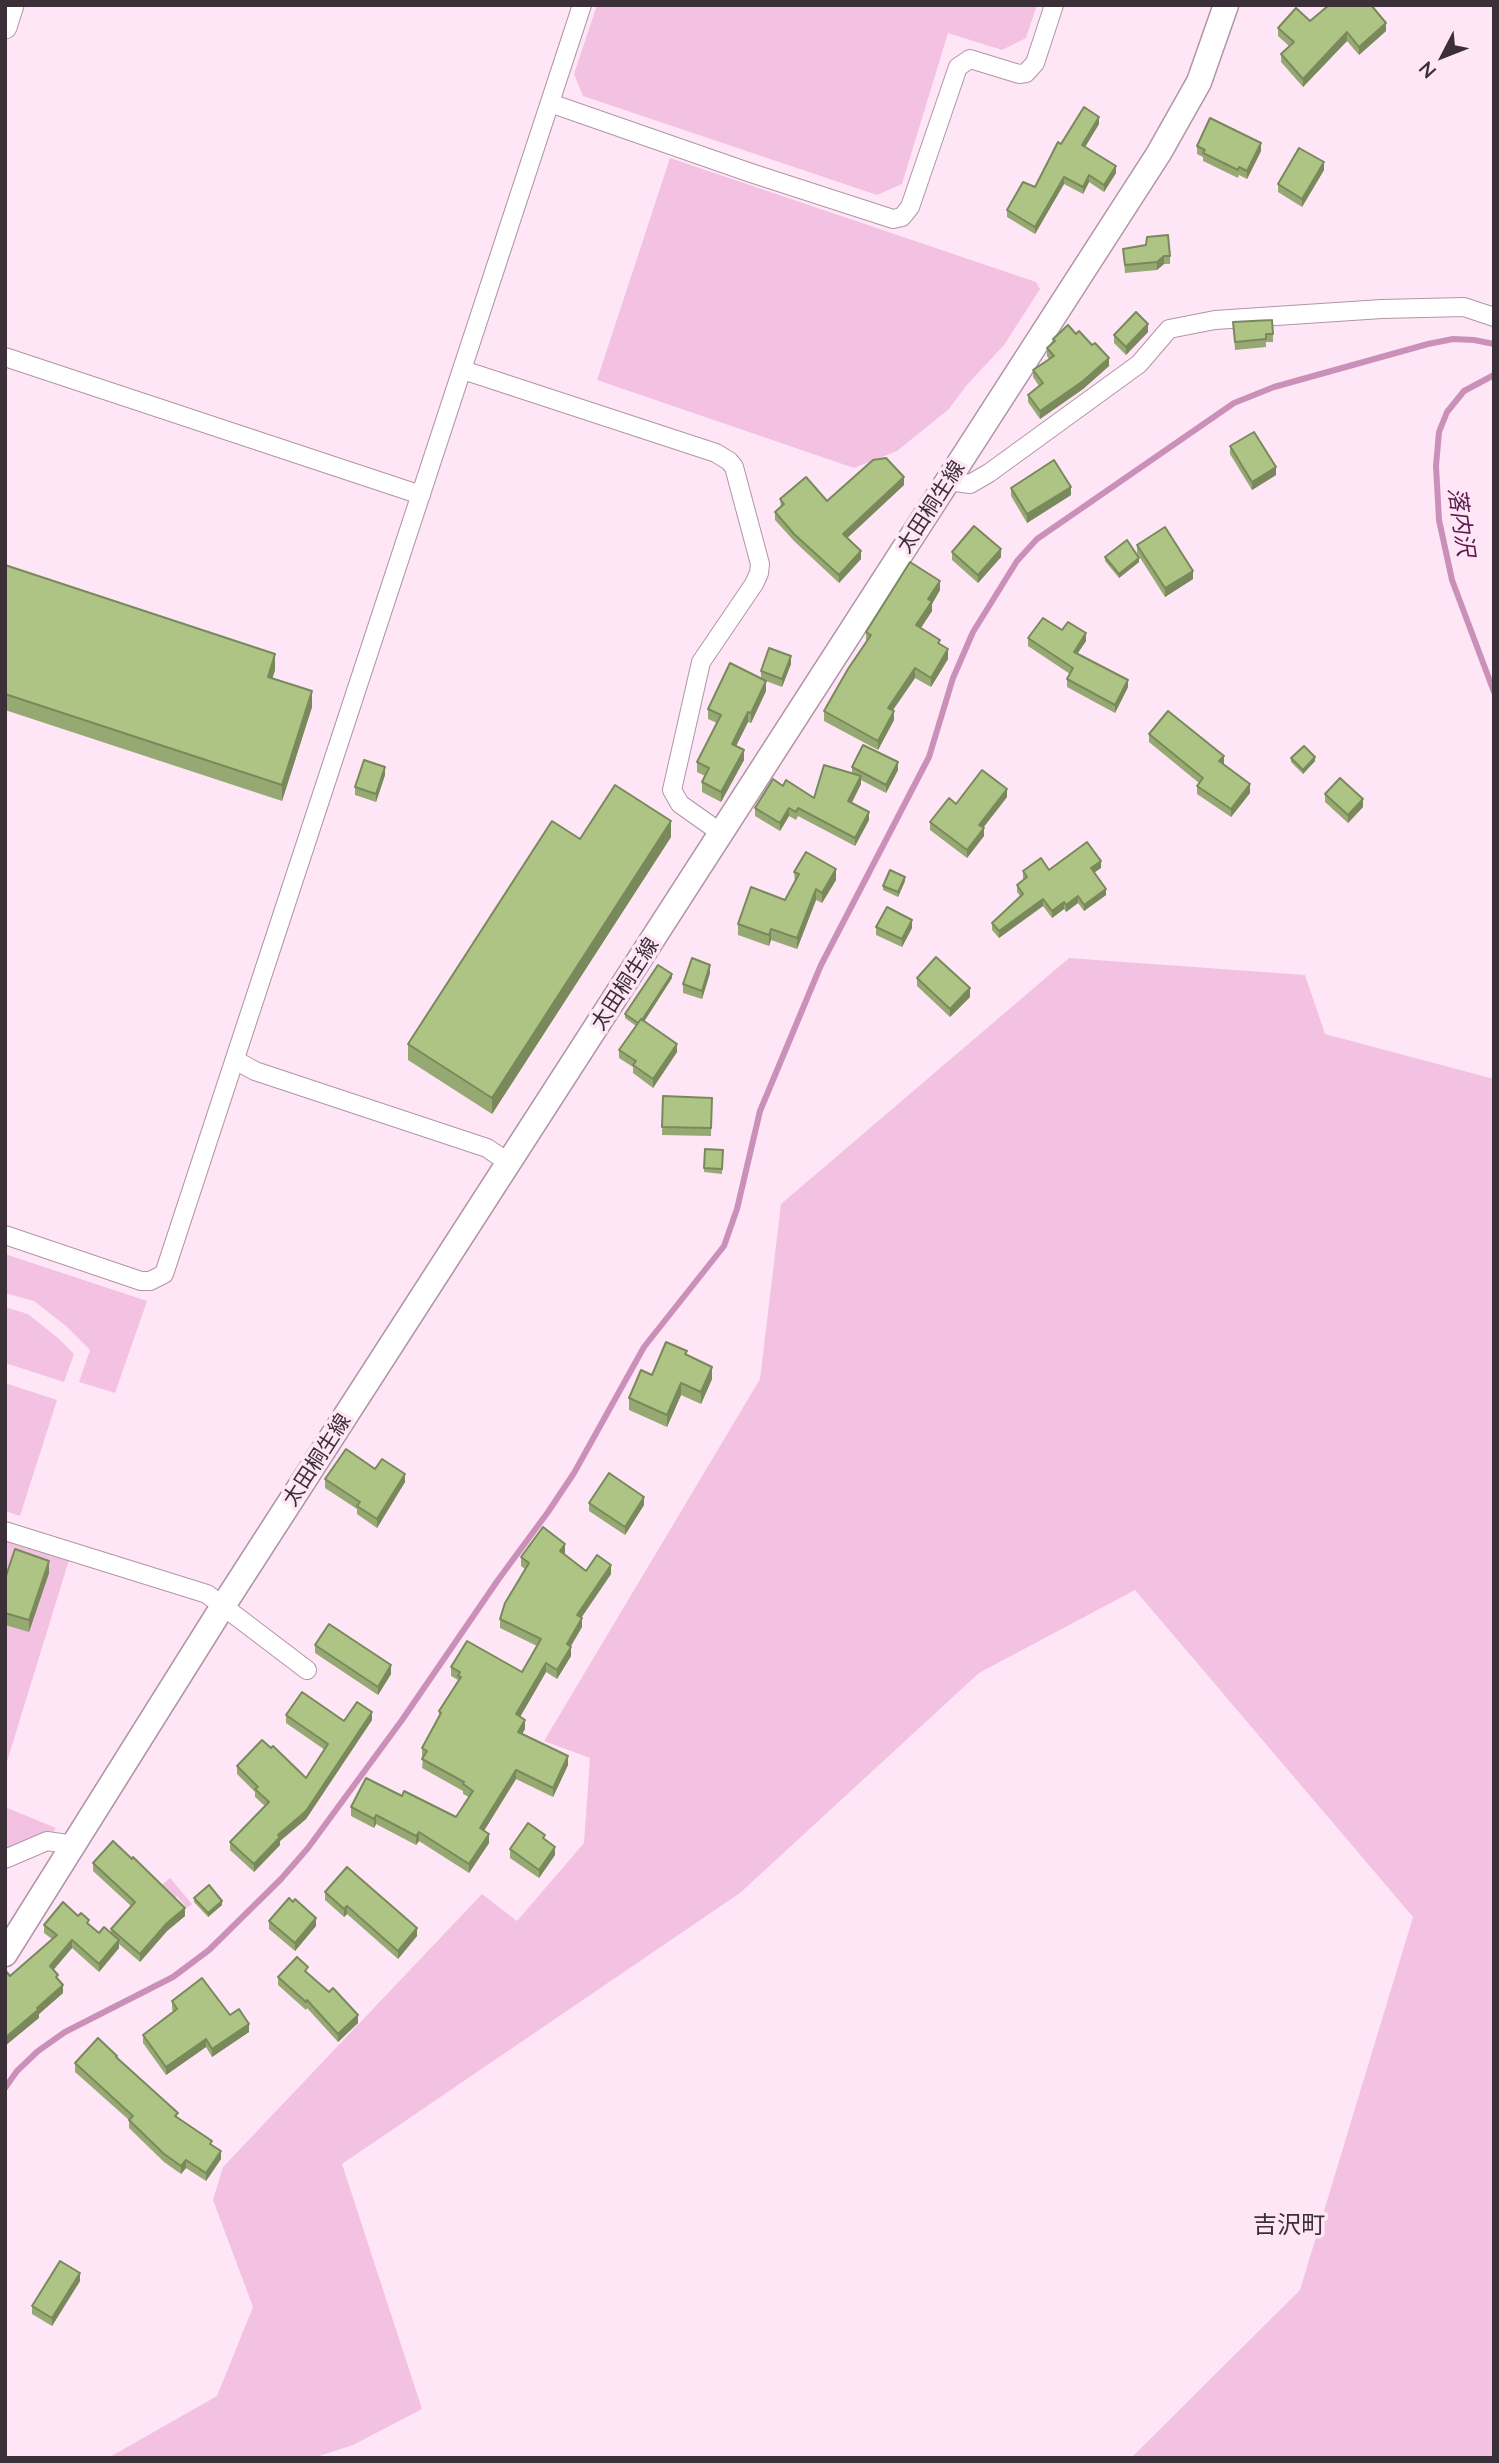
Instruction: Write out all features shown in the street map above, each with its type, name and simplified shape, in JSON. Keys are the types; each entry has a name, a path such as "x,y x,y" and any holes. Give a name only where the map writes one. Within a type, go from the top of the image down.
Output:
{"main road":[{"name":"太田桐生線","path":"5,1954 223,1606 1159,153 1199,82 1226,5"}],"street":[{"path":"5,27 12,5"},
{"path":"5,1235 141,1281 157,1279 164,1274 582,5"},
{"path":"550,103 884,217 902,217 910,207 958,67 970,59 1019,74 1026,73 1035,63 1054,5"},
{"path":"947,481 970,484 989,473 1139,364 1169,329 1215,320 1382,309 1464,307 1494,317"},
{"path":"5,357 421,495"},
{"path":"463,370 716,453 734,467 760,564 759,573 701,662 672,790 680,804 721,833"},
{"path":"235,1060 255,1071 487,1148 509,1163"},
{"path":"5,1531 207,1594 307,1670"},
{"path":"5,1859 47,1841 74,1845"}],"shaded area":[{"path":"597,5 1037,5 1026,38 1002,50 948,33 902,184 877,195 583,96 574,74"},
{"path":"670,158 1036,282 1040,289 1004,345 949,409 897,451 854,468 597,380"},
{"path":"1069,958 1305,975 1325,1034 1494,1079 1494,2458 1131,2458 1300,2290 1413,1917 1135,1590 979,1673 740,1893 342,2164 422,2409 353,2445 313,2458 108,2458 217,2396 253,2307 213,2200 223,2167 482,1894 517,1921 584,1843 590,1758 544,1741 760,1379 781,1204"},
{"path":"5,1254 147,1301 115,1393 79,1382 90,1350 66,1326 34,1301 5,1293"},
{"path":"5,1307 28,1314 74,1354 64,1382 5,1363"},
{"path":"5,1383 57,1400 20,1516 5,1511"},
{"path":"5,1539 69,1560 5,1768"},
{"path":"5,1807 56,1828 53,1832 49,1831 5,1850"},
{"path":"170,1878 192,1904 187,1908 177,1896 171,1900 158,1888"}],"building":[{"path":"1329,5 1371,5 1386,23 1359,47 1347,32 1303,79 1281,54 1294,42 1278,28 1296,8 1310,21"},
{"path":"1084,107 1099,117 1082,145 1116,166 1104,185 1089,175 1083,187 1064,177 1035,227 1007,210 1023,182 1035,187 1058,142 1061,144"},
{"path":"1210,118 1261,143 1247,171 1239,167 1238,170 1203,153 1205,150 1197,146"},
{"path":"1299,148 1324,162 1302,199 1278,184"},
{"path":"1168,235 1170,256 1164,256 1157,262 1125,265 1123,249 1146,245 1147,237"},
{"path":"1136,312 1148,324 1126,347 1114,335"},
{"path":"1272,320 1273,334 1266,334 1266,339 1235,342 1233,322"},
{"path":"1068,325 1076,334 1079,331 1092,345 1095,343 1109,358 1083,381 1040,411 1028,395 1043,383 1033,370 1054,356 1047,348"},
{"path":"1254,432 1276,467 1252,482 1230,446"},
{"path":"886,458 904,477 843,534 861,551 839,575 794,534 775,512 784,504 780,499 806,477 827,501 873,460"},
{"path":"1054,460 1071,487 1027,514 1011,488"},
{"path":"974,526 1001,549 978,575 952,552"},
{"path":"1165,527 1193,571 1165,588 1137,545"},
{"path":"1127,540 1139,558 1119,574 1105,557"},
{"path":"910,562 940,581 928,599 932,601 916,625 940,640 938,643 948,649 931,678 915,668 888,708 894,711 878,741 824,711 871,635 866,632"},
{"path":"5,565 275,654 268,677 312,691 282,785 5,694"},
{"path":"1043,618 1062,630 1068,622 1086,633 1074,652 1128,680 1115,705 1067,679 1073,668 1028,638"},
{"path":"769,648 791,656 782,679 761,671"},
{"path":"730,663 766,681 732,744 744,750 721,792 702,782 709,768 697,762 721,715 708,709"},
{"path":"1168,711 1224,756 1219,761 1250,784 1231,809 1197,786 1203,778 1149,734"},
{"path":"863,745 898,762 886,785 852,767"},
{"path":"1304,746 1315,757 1303,770 1291,758"},
{"path":"364,760 385,767 376,794 355,787"},
{"path":"824,765 861,776 848,801 869,812 855,838 798,808 796,812 789,808 780,823 755,808 773,779 783,786 786,780 814,798"},
{"path":"982,770 1007,789 979,825 984,828 967,850 930,822 949,798 956,804"},
{"path":"1340,778 1363,799 1348,815 1325,794"},
{"path":"615,785 671,821 492,1098 408,1044 552,821 580,839"},
{"path":"1087,842 1101,861 1091,868 1106,889 1084,905 1078,896 1052,911 1043,899 999,931 992,923 1023,894 1017,885 1027,877 1023,871 1041,858 1049,870"},
{"path":"806,852 836,869 822,893 816,889 797,938 771,929 769,935 738,924 751,887 785,900 799,874 794,872"},
{"path":"890,870 905,877 898,892 883,886"},
{"path":"887,907 912,920 902,939 876,927"},
{"path":"936,957 970,988 950,1009 917,978"},
{"path":"692,958 710,965 702,991 683,984"},
{"path":"658,965 672,974 638,1023 625,1014"},
{"path":"641,1019 677,1044 653,1079 633,1065 636,1061 619,1050"},
{"path":"663,1096 712,1098 711,1128 662,1127"},
{"path":"705,1149 723,1150 722,1169 704,1168"},
{"path":"666,1342 687,1351 685,1354 712,1367 701,1392 681,1383 667,1415 629,1398 641,1370 652,1375"},
{"path":"346,1449 375,1469 382,1459 405,1474 377,1519 357,1506 360,1502 325,1479"},
{"path":"609,1473 644,1497 625,1527 589,1503"},
{"path":"543,1527 565,1544 560,1551 586,1571 597,1555 611,1565 577,1615 582,1618 567,1644 571,1647 557,1670 546,1663 516,1714 525,1720 518,1732 568,1756 553,1788 516,1770 480,1828 489,1834 469,1864 419,1832 416,1836 376,1815 374,1819 351,1807 366,1778 402,1796 404,1791 456,1817 473,1791 463,1784 464,1782 422,1759 427,1751 422,1748 441,1713 439,1711 461,1677 458,1676 460,1672 451,1667 467,1641 522,1672 541,1639 500,1619 505,1603 529,1563 521,1557"},
{"path":"15,1549 49,1561 29,1620 5,1613 5,1579"},
{"path":"329,1624 391,1665 378,1687 315,1645"},
{"path":"302,1692 344,1721 357,1702 372,1712 306,1811 278,1835 280,1837 254,1864 230,1842 269,1802 237,1766 262,1740 271,1748 273,1746 306,1778 328,1744 286,1715"},
{"path":"528,1823 545,1835 543,1838 555,1847 539,1870 510,1849"},
{"path":"113,1841 185,1908 167,1923 140,1954 111,1929 135,1902 93,1863"},
{"path":"347,1867 417,1928 398,1951 347,1906 344,1909 325,1892"},
{"path":"209,1885 222,1901 208,1913 194,1898"},
{"path":"289,1898 293,1902 295,1899 316,1918 295,1943 269,1921"},
{"path":"63,1902 78,1916 81,1913 89,1920 87,1923 99,1933 104,1927 119,1940 99,1964 72,1940 50,1966 63,1985 5,2038 5,1970 10,1976 57,1935 44,1925"},
{"path":"297,1957 308,1967 305,1971 329,1992 333,1988 358,2015 338,2034 307,2000 306,2002 278,1977"},
{"path":"202,1978 230,2015 239,2009 249,2024 212,2049 206,2039 166,2067 143,2035 177,2009 172,2001"},
{"path":"98,2038 178,2113 175,2116 212,2141 210,2144 221,2151 206,2173 186,2160 181,2166 164,2154 129,2120 133,2116 75,2063"},
{"path":"60,2261 80,2273 52,2318 32,2306"}],"waterway":[{"path":"5,2088 17,2071 38,2051 65,2032 173,1977 209,1950 281,1879 308,1848 402,1720 574,1473 644,1347 724,1246 737,1209 760,1111 821,965 929,757 953,678 973,632 1017,561 1037,539 1234,403 1274,387 1428,344 1453,339 1494,344"},
{"name":"落内沢","path":"1494,375 1464,391 1447,412 1439,432 1436,466 1439,520 1452,580 1494,692"}],"district":[{"name":"吉沢町","path":"1289,2225"}]}
